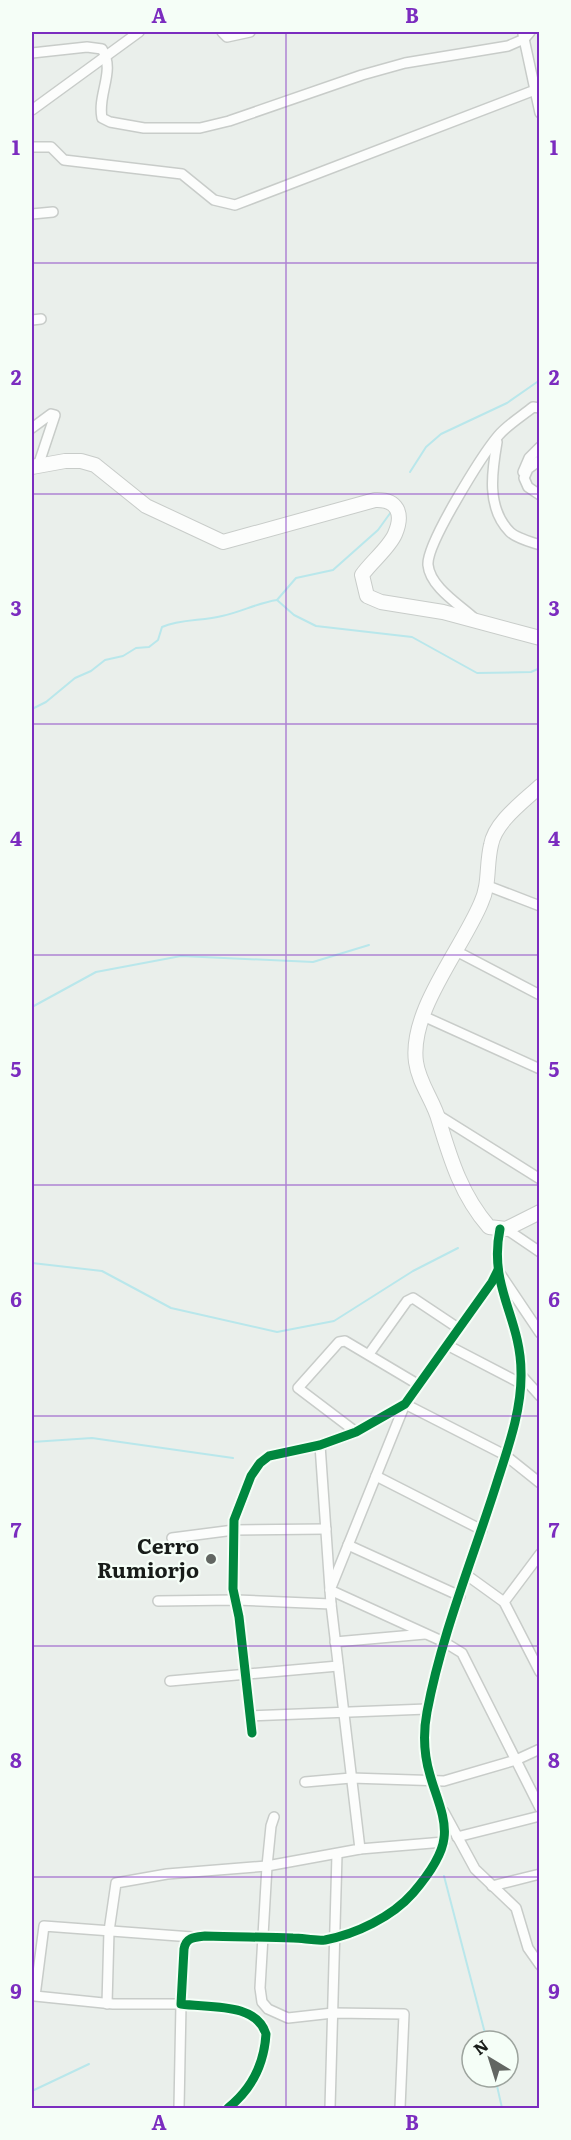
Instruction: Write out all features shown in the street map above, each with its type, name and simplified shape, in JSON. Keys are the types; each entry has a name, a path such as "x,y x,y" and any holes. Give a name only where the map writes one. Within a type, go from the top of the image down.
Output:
{"main road":[{"path":"35,466 65,460 81,460 95,465 146,506 223,542 375,500 387,499 394,504 399,515 395,535 362,574 367,596 381,602 443,612 540,639"},
{"path":"540,786 506,819 491,844 488,886 423,1016 416,1060 421,1082 438,1115 453,1168 472,1207 489,1227 503,1229 540,1212"}],"street":[{"path":"32,110 139,32"},
{"path":"222,32 227,37 250,32"},
{"path":"32,53 87,47 102,49 107,57 108,76 99,104 102,118 110,122 144,128 200,128 229,121 362,75 405,63 508,46 525,34 540,113"},
{"path":"32,147 51,147 64,159 182,174 214,201 235,205 535,90"},
{"path":"32,214 53,212"},
{"path":"477,621 434,580 428,564 448,515 498,436 533,408 540,408"},
{"path":"32,428 51,414 55,415 35,466"},
{"path":"498,436 491,482 497,509 510,532 540,545"},
{"path":"540,447 522,471 528,487 540,495"},
{"path":"524,478 528,469 540,460"},
{"path":"488,886 540,906"},
{"path":"456,951 540,995"},
{"path":"423,1016 538,1065"},
{"path":"438,1115 540,1179"},
{"path":"228,2109 246,2093 255,2079 264,2049 266,2034 264,2025 246,2012 181,2004 107,2004 35,1996 44,1926 192,1938 322,1940 376,1921 400,1905 434,1865 444,1842 444,1828 431,1780 424,1734 427,1709 444,1642 468,1576 516,1416 520,1379 516,1335 500,1290 496,1248 503,1229 540,1252"},
{"path":"330,1590 405,1404 492,1282 498,1270"},
{"path":"498,1270 540,1333"},
{"path":"369,1354 407,1301 413,1298 458,1328"},
{"path":"356,1432 298,1388 342,1340 419,1385"},
{"path":"447,1345 520,1379 540,1396"},
{"path":"252,1733 233,1589 234,1520 251,1476 260,1463 269,1456 320,1445 356,1432 405,1404"},
{"path":"405,1404 505,1455 540,1483"},
{"path":"320,1445 331,1605 360,1849"},
{"path":"376,1476 482,1530"},
{"path":"172,1538 234,1530 326,1529"},
{"path":"348,1545 460,1596"},
{"path":"504,1602 540,1554"},
{"path":"468,1576 504,1602 540,1672"},
{"path":"330,1590 428,1634 462,1653 540,1808"},
{"path":"158,1601 236,1600 331,1605"},
{"path":"335,1642 428,1634"},
{"path":"170,1682 245,1672 338,1666"},
{"path":"250,1716 427,1709"},
{"path":"305,1782 351,1778 444,1781 516,1760 540,1749"},
{"path":"438,1802 475,1869 516,1908 528,1948 540,1965"},
{"path":"457,1837 540,1816"},
{"path":"274,1817 267,1866 260,1988 262,2002 268,2009 288,2018 333,2013 404,2014 400,2109"},
{"path":"107,2004 109,1931 114,1886 119,1881 267,1866 360,1849 444,1842"},
{"path":"330,2109 337,1854"},
{"path":"492,1886 540,1874"},
{"path":"179,2109 184,1949 192,1938"}],"waterway":[{"path":"410,472 426,447 441,434 507,403 540,380"},
{"path":"32,709 46,702 75,678 91,671 105,660 123,656 136,648 149,647 158,640 162,627 222,616 277,600 296,578 333,570 378,530 391,512"},
{"path":"277,600 294,615 316,626 412,637 477,673 531,672 540,668"},
{"path":"32,1007 96,972 181,956 313,962 369,945"},
{"path":"32,1263 102,1271 171,1308 277,1332 334,1321 413,1271 458,1248"},
{"path":"32,1442 92,1438 233,1458"},
{"path":"444,1876 484,2029"},
{"path":"32,2091 89,2064"},
{"path":"498,2089 502,2108"}],"cycle path":[{"path":"228,2108 244,2093 255,2076 263,2056 266,2034 261,2024 252,2016 242,2012 230,2008 181,2004 184,1949 187,1942 192,1938 205,1936 325,1940 349,1934 384,1917 404,1902 428,1874 443,1845 444,1822 425,1752 427,1712 450,1623 510,1440 521,1386 520,1353 498,1268 497,1250 500,1229"},
{"path":"252,1733 239,1617 233,1589 234,1520 251,1476 260,1463 269,1456 320,1445 356,1432 405,1404 492,1282 498,1270"}],"place":[{"name":"Cerro Rumiorjo","path":"211,1559"}]}
